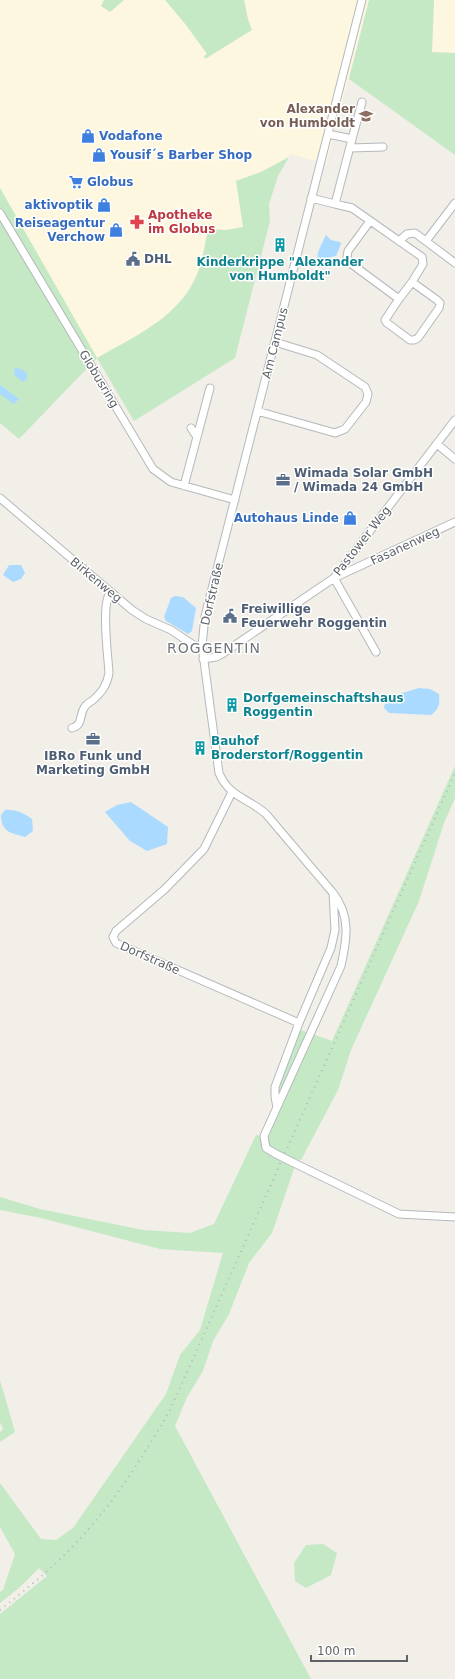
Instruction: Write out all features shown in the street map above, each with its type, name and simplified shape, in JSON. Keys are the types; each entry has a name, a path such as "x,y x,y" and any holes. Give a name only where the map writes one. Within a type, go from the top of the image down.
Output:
{"street":[{"name":"Am Campus","path":"237,488 362,0"},
{"path":"335,204 362,102"},
{"path":"328,134 352,139"},
{"path":"350,148 383,147"},
{"path":"311,198 352,208 422,257 423,264 385,320 387,324 410,340 418,338 439,308 440,303 412,282"},
{"path":"426,241 455,203"},
{"name":"Globusring","path":"0,213 153,469 171,482 235,500"},
{"path":"370,221 348,250 347,257 350,263 399,299"},
{"path":"399,241 407,234 415,233 455,263"},
{"path":"257,411 335,433 345,430 368,394 365,387 317,355 275,342"},
{"path":"184,486 210,388"},
{"name":"Pastower Weg","path":"203,659 216,658 334,578 455,420"},
{"path":"191,428 197,437"},
{"path":"437,444 455,459"},
{"name":"Dorfstraße","path":"237,488 205,616 202,646 220,773 227,787 232,792 257,806 266,814 342,904 345,918 345,945 341,966 264,1136 266,1148 399,1214 455,1219"},
{"name":"Birkenweg","path":"0,498 110,593 132,610 146,619 171,630 195,646 202,646"},
{"name":"Fasanenweg","path":"334,578 455,522"},
{"path":"334,578 376,652"},
{"path":"72,728 80,723 83,709 102,691 107,684 109,674 105,608 107,597 110,593"},
{"name":"Dorfstraße","path":"232,792 204,849 165,889 116,931 113,937 116,943 299,1023"},
{"name":"Dorfstraße","path":"277,1106 274,1097 275,1087 299,1023 331,948 335,930 333,893"}],"shaded area":[{"path":"0,0 369,0 326,164 291,154 289,157 261,172 236,181 244,227 226,230 208,230 198,272 187,292 172,310 154,326 97,358 0,188"},
{"path":"434,0 455,0 455,53 432,52"}],"green space":[{"path":"104,0 124,0 110,12 101,6"},
{"path":"165,0 244,0 252,30 205,59 204,56 207,54 186,25"},
{"path":"369,0 434,0 432,52 455,53 455,155 349,79"},
{"path":"289,157 278,176 269,204 270,221 235,358 134,421 97,358 156,323 181,301 191,287 198,272 203,256 208,229 226,230 243,227 236,181 261,172"},
{"path":"0,188 97,358 19,439 0,423"},
{"path":"455,766 455,798 444,823 419,901 351,1050 338,1090 301,1160 293,1159 291,1165 294,1169 272,1233 249,1263 229,1314 213,1341 203,1371 187,1397 175,1426 311,1679 0,1679 0,1614 47,1576 39,1568 19,1588 0,1603 0,1592 3,1590 15,1554 0,1527 0,1483 41,1539 56,1540 73,1528 166,1394 180,1355 200,1330 223,1253 160,1249 41,1218 0,1210 0,1197 40,1209 143,1230 190,1233 214,1224 256,1135 268,1138 282,1099 276,1095 298,1029 332,1041"},
{"path":"0,1380 15,1432 0,1442 0,1432 3,1429 0,1422"},
{"path":"323,1544 337,1553 331,1575 306,1588 295,1581 294,1563 306,1545"}],"water":[{"path":"326,235 331,240 340,242 341,244 336,256 331,257 323,266 320,266 317,259 320,246"},
{"path":"15,368 21,369 27,373 27,379 23,382 14,375"},
{"path":"0,385 19,399 14,404 0,394"},
{"path":"9,565 21,565 25,573 21,579 13,582 3,575"},
{"path":"175,596 183,597 196,608 192,631 188,634 166,621 164,617 171,598"},
{"path":"419,688 430,689 439,694 438,706 436,711 431,715 389,713 384,708 385,702 389,697"},
{"path":"131,802 168,827 167,844 147,851 130,841 105,812 117,805"},
{"path":"5,810 19,812 32,819 33,831 25,837 8,831 1,821 1,815"}],"railway":[{"path":"0,1610 47,1572 88,1530 126,1480 150,1444 171,1408 455,773"}],"place":[{"name":"Alexander von Humboldt","path":"366,116"},
{"name":"Vodafone","path":"88,136"},
{"name":"Yousif´s Barber Shop","path":"99,155"},
{"name":"Globus","path":"76,182"},
{"name":"aktivoptik","path":"104,205"},
{"name":"Apotheke im Globus","path":"137,222"},
{"name":"Reiseagentur Verchow","path":"116,230"},
{"name":"Kinderkrippe \"Alexander von Humboldt\"","path":"280,245"},
{"name":"DHL","path":"133,259"},
{"name":"Wimada Solar GmbH / Wimada 24 GmbH","path":"283,480"},
{"name":"Autohaus Linde","path":"350,518"},
{"name":"Freiwillige Feuerwehr Roggentin","path":"230,616"},
{"name":"Dorfgemeinschaftshaus Roggentin","path":"232,705"},
{"name":"IBRo Funk und Marketing GmbH","path":"93,739"},
{"name":"Bauhof Broderstorf/Roggentin","path":"200,748"}],"district":[{"name":"ROGGENTIN","path":"214,648"}]}
